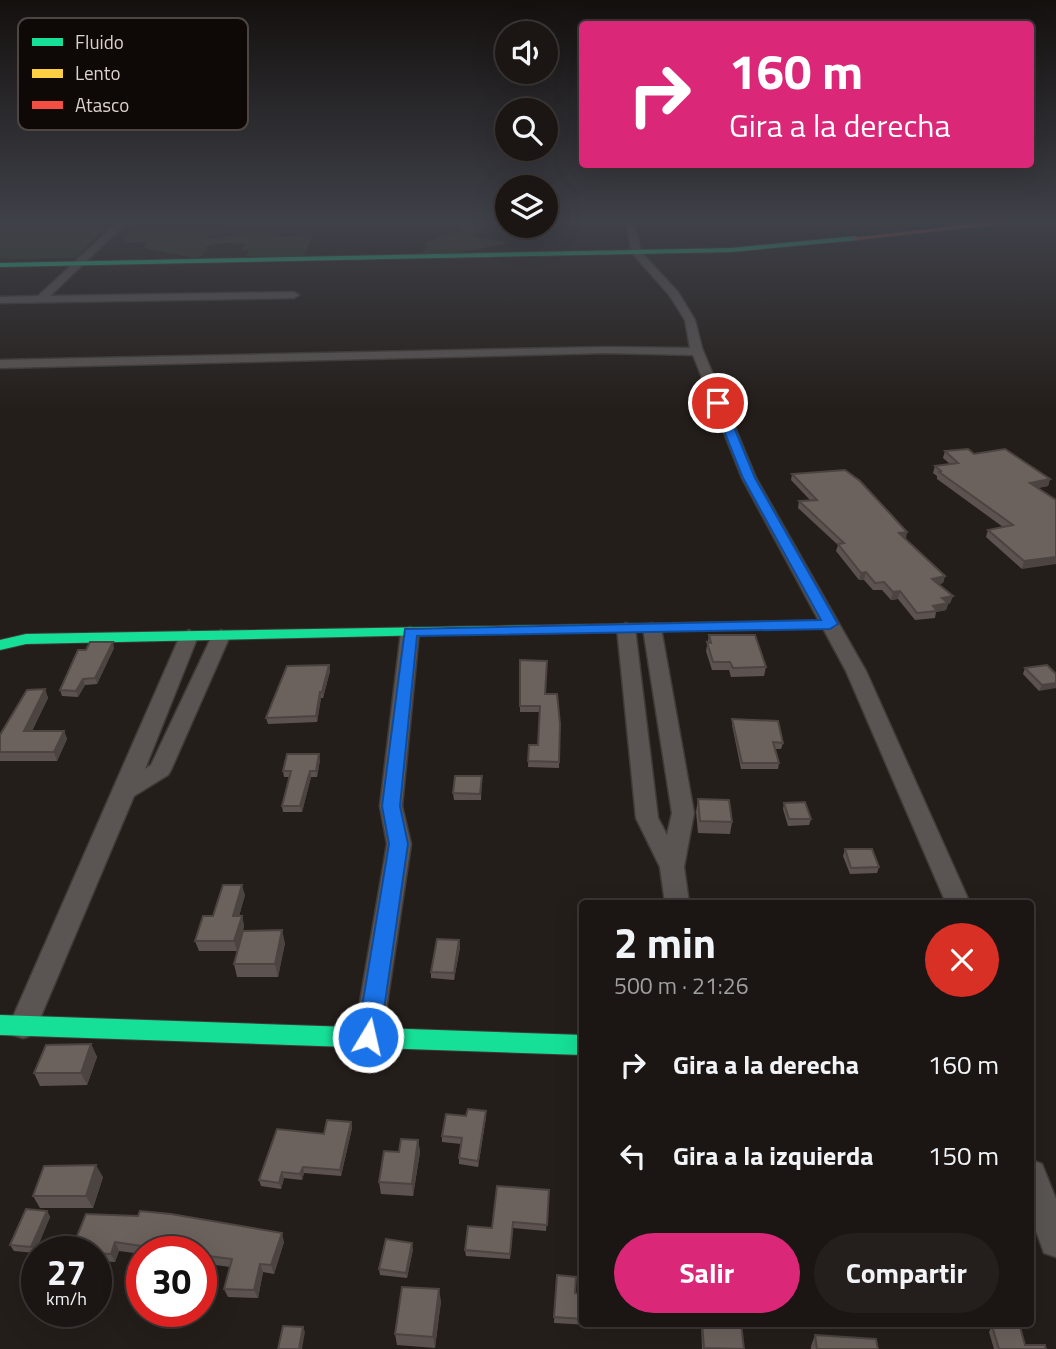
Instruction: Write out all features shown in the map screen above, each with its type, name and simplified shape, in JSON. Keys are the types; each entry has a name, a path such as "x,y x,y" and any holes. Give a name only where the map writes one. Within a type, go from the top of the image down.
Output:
{"street":[{"path":"41,299 57,284"},
{"path":"665,284 690,320 698,352 749,478 856,671 957,900"},
{"path":"0,300 294,295"},
{"path":"0,364 592,350 698,352"},
{"path":"0,645 26,639 830,624"},
{"path":"626,628 646,818 672,867"},
{"path":"652,628 683,813 672,867 677,900"},
{"path":"368,1037 399,844 391,806 410,632"},
{"path":"189,636 125,791 12,1026 579,1045"},
{"path":"125,791 160,770 221,636"},
{"path":"1034,1183 1056,1241"}],"building":[{"path":"968,449 974,454 1005,449 1050,479 1030,483 1056,500 1056,557 1024,561 988,530 1013,525 939,472 941,471 935,466 958,463 945,451"},
{"path":"845,470 860,481 907,532 899,533 945,576 932,579 953,596 942,598 948,603 933,606 937,611 917,613 900,591 893,592 884,582 875,583 866,572 861,573 838,544 844,543 799,501 817,500 792,474"},
{"path":"709,635 755,635 766,667 733,668 730,662 713,662 707,642 711,643"},
{"path":"90,642 113,642 95,678 83,679 76,691 60,690 78,650 86,650"},
{"path":"520,660 547,661 545,694 557,694 560,724 559,762 528,761 529,745 538,745 540,706 520,706"},
{"path":"329,665 316,716 266,718 287,666"},
{"path":"1047,665 1056,674 1056,683 1042,685 1025,668"},
{"path":"45,689 24,731 64,731 54,752 0,752 0,735 27,690"},
{"path":"732,719 778,721 783,743 773,742 779,763 742,763"},
{"path":"287,754 319,754 316,771 310,771 300,806 282,806 291,771 283,771"},
{"path":"455,776 482,776 480,794 453,793"},
{"path":"698,799 729,800 732,822 700,821"},
{"path":"805,802 811,819 789,819 784,803"},
{"path":"845,849 872,849 879,867 851,868"},
{"path":"223,885 242,885 233,916 242,916 234,941 195,941 203,916 213,916"},
{"path":"282,930 275,964 234,964 243,931"},
{"path":"437,939 459,940 454,973 431,972"},
{"path":"91,1044 81,1073 34,1073 46,1045"},
{"path":"468,1109 486,1111 478,1161 459,1158 462,1138 442,1136 446,1114 466,1116"},
{"path":"327,1120 351,1122 340,1170 303,1167 300,1174 282,1172 279,1183 259,1180 277,1129 324,1134"},
{"path":"401,1139 418,1140 412,1184 379,1182 384,1151 399,1152"},
{"path":"96,1165 86,1196 33,1196 44,1166"},
{"path":"497,1186 549,1190 547,1225 513,1222 510,1254 465,1250 468,1226 492,1228"},
{"path":"26,1209 47,1211 36,1236 21,1236 21,1246 10,1245"},
{"path":"140,1211 171,1214 282,1233 271,1265 260,1264 254,1290 224,1289 232,1259 217,1257 217,1236 126,1236 126,1244 115,1242 112,1251 112,1236 77,1236 86,1214 138,1216"},
{"path":"386,1239 412,1243 406,1273 379,1269"},
{"path":"557,1275 576,1277 575,1293 579,1294 579,1319 554,1317"},
{"path":"402,1287 439,1289 433,1337 395,1334"},
{"path":"283,1326 303,1327 299,1349 278,1349"},
{"path":"702,1327 741,1327 744,1349 704,1348"},
{"path":"992,1327 1020,1327 1025,1345 1045,1345 1046,1349 999,1349"},
{"path":"815,1335 876,1339 878,1349 817,1349"}],"traffic: fast":[{"path":"0,645 26,639 613,628"},
{"path":"0,1025 579,1045"}],"traffic: slow":[{"path":"613,628 830,624"}],"route":[{"path":"368,1037 399,844 391,806 410,632 830,624 749,478 718,403"}]}
